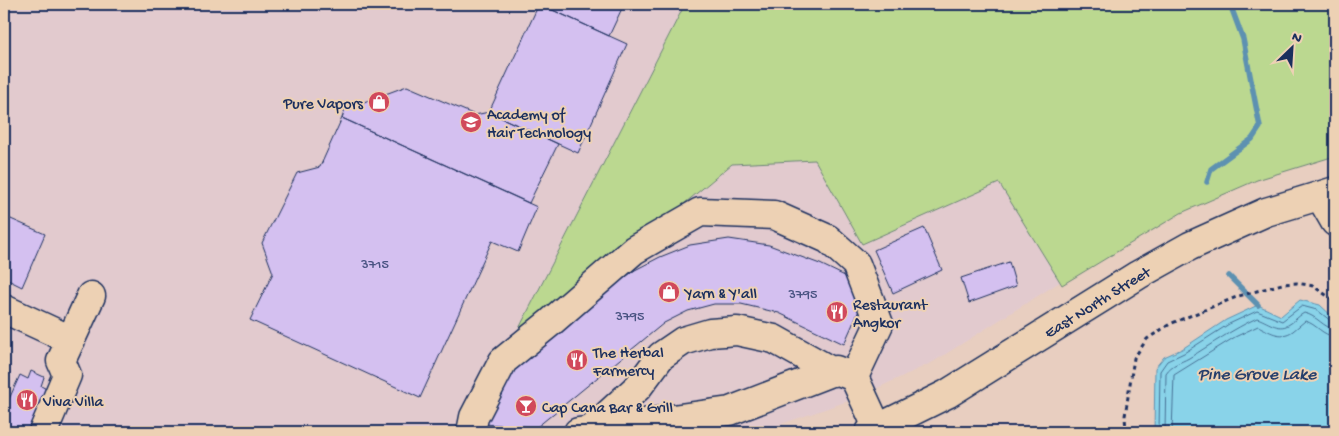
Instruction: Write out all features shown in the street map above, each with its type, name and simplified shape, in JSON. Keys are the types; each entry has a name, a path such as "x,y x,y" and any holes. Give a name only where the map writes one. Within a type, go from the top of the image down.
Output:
{"main road":[{"path":"1328,194 1335,222"},
{"name":"East North Street","path":"874,430 947,394 1138,275 1190,246 1266,212 1328,194"},
{"path":"470,432 474,417 503,361 634,250 700,212 774,214 828,239 856,264 879,324 843,374 730,411 585,431"},
{"path":"43,432 67,375 61,361 91,296"},
{"path":"4,309 71,340"},
{"path":"585,431 638,386 661,356 683,341 710,333 737,331 774,339 843,374 874,430"}],"path":[{"path":"1126,432 1126,416 1134,358 1148,339 1170,324 1254,291 1282,284 1297,283 1313,286 1335,301"}],"shaded area":[{"path":"4,4 685,4 509,349 732,164 815,160 862,244 999,183 1063,280 933,362 854,399 758,432 4,432"}],"green space":[{"path":"685,4 1335,4 1335,156 1257,180 1181,213 1062,285 999,183 862,244 815,160 732,164 508,350"}],"water":[{"name":"Pine Grove Lake","path":"1300,300 1320,305 1335,319 1335,432 1154,432 1155,368 1164,357 1182,349 1226,320 1258,305 1281,316"}],"building":[{"path":"539,4 627,44 578,153 489,112"},
{"path":"540,4 624,4 609,36"},
{"path":"407,86 475,115 489,112 558,144 529,203 342,118 345,109"},
{"path":"342,118 537,207 518,252 492,241 420,398 250,320 273,273 262,243 297,173 320,167"},
{"path":"4,216 45,234 22,287 4,278"},
{"path":"924,228 942,270 893,293 874,250"},
{"path":"729,239 769,245 820,264 847,277 860,308 844,344 779,313 741,304 714,304 688,311 664,323 537,427 481,424 509,370 613,286 635,270 660,257 690,245"},
{"path":"1009,262 1016,286 969,303 961,278"},
{"name":"Viva Villa","path":"31,371 44,377 41,386 50,391 31,432 4,432 4,410 20,375 28,379"}],"waterway":[{"path":"1207,182 1211,169 1252,139 1260,127 1243,39 1230,4"},
{"path":"1229,276 1258,305"}],"place":[{"name":"Pure Vapors","path":"379,102"},
{"name":"Academy of Hair Technology","path":"471,122"},
{"name":"Yarn & Y'all","path":"669,292"},
{"name":"Restaurant Angkor","path":"837,312"},
{"name":"The Herbal Farmercy","path":"577,360"},
{"name":"Viva Villa","path":"27,400"},
{"name":"Cap Cana Bar & Grill","path":"526,406"}]}
